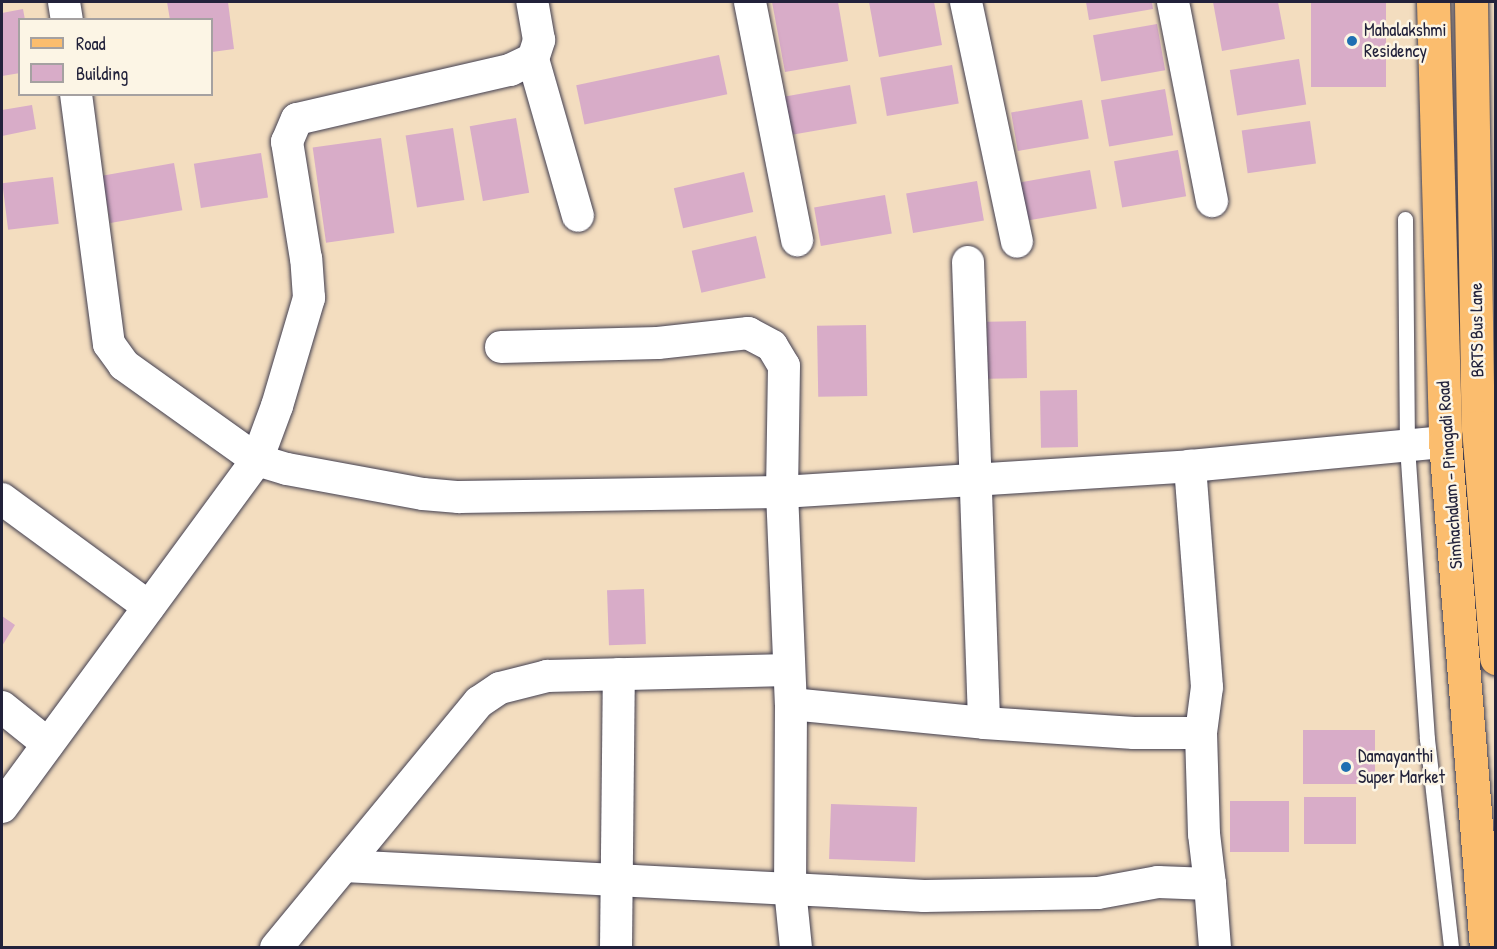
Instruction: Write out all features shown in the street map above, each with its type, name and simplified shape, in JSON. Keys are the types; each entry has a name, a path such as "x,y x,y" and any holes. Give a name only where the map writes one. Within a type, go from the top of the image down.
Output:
{"main road":[{"name":"Simhachalam - Pinagadi Road","path":"1433,2 1444,442 1485,948"},
{"name":"BRTS Bus Lane","path":"1471,2 1478,427 1496,658"}],"street":[{"path":"64,2 67,18"},
{"path":"532,2 539,40 533,59 578,216"},
{"path":"750,2 797,240"},
{"path":"966,2 1017,242"},
{"path":"1173,2 1212,201"},
{"path":"2,807 257,460 277,406 309,298 306,259 287,142 297,119 510,70 533,59"},
{"path":"76,96 109,344 124,365 257,460 286,470 423,494 459,497 782,492 1190,466 1444,442"},
{"path":"968,262 984,723"},
{"path":"501,347 658,343 748,333 772,346 784,366 782,492 790,704 790,889 796,948"},
{"path":"1190,466 1207,687 1201,733 1204,834 1215,948"},
{"path":"2,499 149,607"},
{"path":"276,948 479,702 500,688 547,676 789,670"},
{"path":"616,948 619,674"},
{"path":"790,704 984,723 1134,733 1201,733"},
{"path":"2,707 48,744"},
{"path":"344,866 617,882 924,896 1098,893 1158,882 1210,884"}],"lane":[{"path":"1405,219 1407,446 1427,739 1451,948"}],"building":[{"path":"167,2 228,2 234,49 213,52 213,18 170,18"},
{"path":"772,2 838,2 848,61 785,72"},
{"path":"869,2 934,2 942,45 879,57"},
{"path":"1086,2 1152,2 1153,9 1089,20"},
{"path":"1213,2 1278,2 1285,39 1222,51"},
{"name":"Mahalakshmi Residency","path":"1311,2 1386,2 1386,87 1311,87"},
{"path":"23,9 25,18 18,18 18,73 2,76 2,13"},
{"path":"1157,24 1165,70 1101,82 1093,35"},
{"path":"719,55 727,94 585,124 576,85"},
{"path":"1299,59 1306,104 1237,115 1230,70"},
{"path":"952,65 959,103 887,116 880,78"},
{"path":"850,85 857,123 785,136 778,98"},
{"path":"1165,89 1173,135 1109,147 1101,100"},
{"path":"1082,100 1089,138 1018,151 1011,113"},
{"path":"32,105 36,129 2,136 2,110"},
{"path":"516,118 529,193 483,201 470,126"},
{"path":"1310,121 1316,164 1248,173 1242,131"},
{"path":"453,128 464,200 417,208 406,136"},
{"path":"381,138 394,233 326,243 313,148"},
{"path":"1178,150 1186,196 1122,208 1114,161"},
{"path":"261,153 268,197 201,208 194,164"},
{"path":"174,163 182,210 110,223 102,176"},
{"path":"1090,170 1097,208 1025,221 1018,183"},
{"path":"744,172 753,212 683,228 674,188"},
{"path":"53,177 59,224 8,230 2,183"},
{"path":"977,181 984,220 913,233 906,194"},
{"path":"885,195 892,233 821,246 814,208"},
{"path":"756,236 766,278 701,293 692,251"},
{"path":"1026,321 1027,378 988,379 987,322"},
{"path":"866,325 867,396 818,397 817,326"},
{"path":"1077,390 1078,447 1041,448 1040,391"},
{"path":"644,589 646,644 609,645 607,590"},
{"path":"2,616 15,625 2,646"},
{"path":"1303,730 1375,730 1375,784 1303,784"},
{"path":"1304,797 1356,797 1356,844 1304,844"},
{"path":"1230,801 1289,801 1289,852 1230,852"},
{"path":"831,804 917,807 915,862 829,859"}],"place":[{"name":"Mahalakshmi Residency","path":"1352,41"},
{"name":"Damayanthi Super Market","path":"1346,767"}]}
